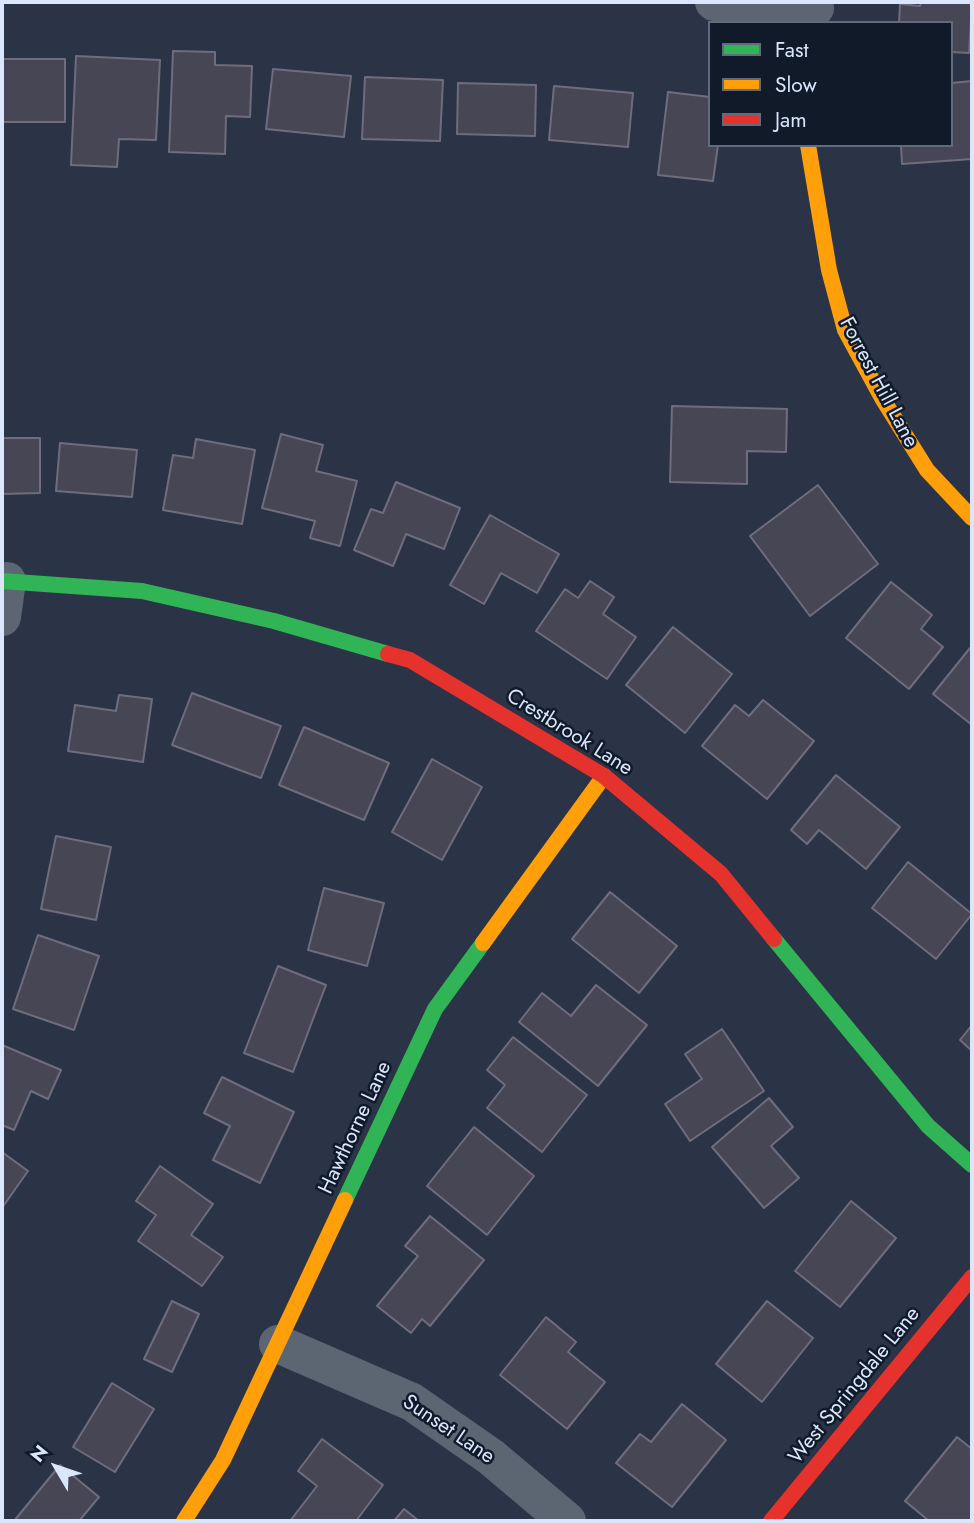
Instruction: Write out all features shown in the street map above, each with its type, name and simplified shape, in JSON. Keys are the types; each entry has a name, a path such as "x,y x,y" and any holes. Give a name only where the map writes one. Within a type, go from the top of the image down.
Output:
{"street":[{"path":"714,2 815,11"},
{"name":"Forrest Hill Lane","path":"808,147 829,270 845,330 882,398 927,470 972,518"},
{"name":"Crestbrook Lane","path":"3,593 142,591 274,621 410,660 604,776 721,874 928,1126 972,1165"},
{"name":"Hawthorne Lane","path":"184,1521 223,1460 435,1009 604,776"},
{"name":"West Springdale Lane","path":"771,1521 972,1277"},
{"name":"Sunset Lane","path":"278,1344 412,1402 491,1457 567,1521"}],"building":[{"path":"921,2 972,2 969,53 953,52 953,21 899,21 900,4 920,6"},
{"path":"173,51 215,52 215,65 252,66 250,117 226,116 225,154 169,152"},
{"path":"76,56 160,60 156,140 119,139 117,167 71,165"},
{"path":"2,59 65,59 65,122 2,122"},
{"path":"273,69 351,76 344,137 266,129"},
{"path":"365,77 443,80 440,141 362,139"},
{"path":"972,81 972,159 902,164 901,147 953,147 953,83"},
{"path":"458,83 536,85 535,136 457,134"},
{"path":"554,86 633,93 628,147 549,140"},
{"path":"668,92 708,97 708,147 718,147 713,181 658,175"},
{"path":"672,406 787,409 786,452 747,451 747,484 670,482"},
{"path":"281,434 323,445 316,471 357,481 340,546 310,538 315,521 262,508"},
{"path":"2,438 40,438 40,493 2,494"},
{"path":"196,439 255,450 242,524 163,510 173,455 193,458"},
{"path":"60,443 137,450 132,497 56,491"},
{"path":"396,482 460,508 444,549 406,534 393,566 354,550 371,509 383,513"},
{"path":"818,485 878,564 810,616 750,536"},
{"path":"490,515 559,554 537,593 501,573 484,604 450,585"},
{"path":"590,581 614,597 603,614 636,637 607,679 536,631 565,589 578,598"},
{"path":"891,582 932,615 921,629 943,647 909,689 846,638"},
{"path":"673,627 732,674 685,733 626,685"},
{"path":"970,648 972,650 972,725 933,694"},
{"path":"192,693 281,726 261,778 172,745"},
{"path":"119,695 152,699 143,762 68,751 75,705 116,711"},
{"path":"763,700 814,741 767,799 702,746 735,705 749,716"},
{"path":"304,727 389,763 364,820 279,785"},
{"path":"432,759 482,787 442,860 392,832"},
{"path":"836,775 900,827 866,869 819,830 807,844 791,830"},
{"path":"56,836 111,847 96,920 41,909"},
{"path":"908,862 972,914 936,959 872,908"},
{"path":"324,888 384,903 367,966 308,950"},
{"path":"610,892 677,946 639,993 572,939"},
{"path":"38,935 99,956 74,1030 13,1009"},
{"path":"278,966 326,985 293,1072 244,1053"},
{"path":"596,985 647,1025 598,1086 519,1022 542,993 571,1016"},
{"path":"972,1025 972,1051 960,1040"},
{"path":"722,1029 764,1091 690,1141 665,1104 702,1079 685,1054"},
{"path":"513,1037 587,1095 542,1152 487,1108 505,1085 487,1070"},
{"path":"2,1045 61,1070 48,1099 31,1091 14,1130 2,1125"},
{"path":"222,1077 294,1112 260,1183 213,1160 230,1126 204,1113"},
{"path":"769,1098 793,1127 771,1146 799,1178 764,1208 712,1147"},
{"path":"474,1127 534,1176 487,1235 427,1186"},
{"path":"2,1152 28,1171 2,1208"},
{"path":"160,1166 213,1204 191,1235 223,1257 202,1286 138,1241 156,1215 136,1201"},
{"path":"851,1201 896,1238 840,1307 795,1271"},
{"path":"430,1216 484,1260 430,1326 422,1319 411,1333 377,1306 418,1256 405,1246"},
{"path":"172,1301 199,1314 172,1372 144,1359"},
{"path":"767,1301 813,1338 762,1402 716,1364"},
{"path":"546,1317 576,1342 568,1352 605,1382 567,1429 500,1375"},
{"path":"112,1383 154,1409 115,1472 73,1447"},
{"path":"682,1404 726,1440 672,1507 616,1463 640,1434 651,1442"},
{"path":"957,1437 972,1449 972,1521 929,1521 905,1501"},
{"path":"322,1439 383,1485 356,1521 290,1521 317,1486 298,1471"},
{"path":"60,1465 99,1497 79,1521 14,1521"},
{"path":"404,1509 419,1521 394,1521"}],"traffic: fast":[{"path":"2,581 142,591 274,621 388,654"},
{"path":"774,939 928,1126 972,1165"},
{"path":"345,1200 435,1009 483,943"}],"traffic: slow":[{"path":"808,147 829,270 845,330 882,398 927,470 972,518"},
{"path":"483,943 604,776"},
{"path":"184,1521 223,1460 345,1200"}],"traffic: jam":[{"path":"388,654 410,660 604,776 721,874 774,939"},
{"path":"771,1521 972,1277"}]}
